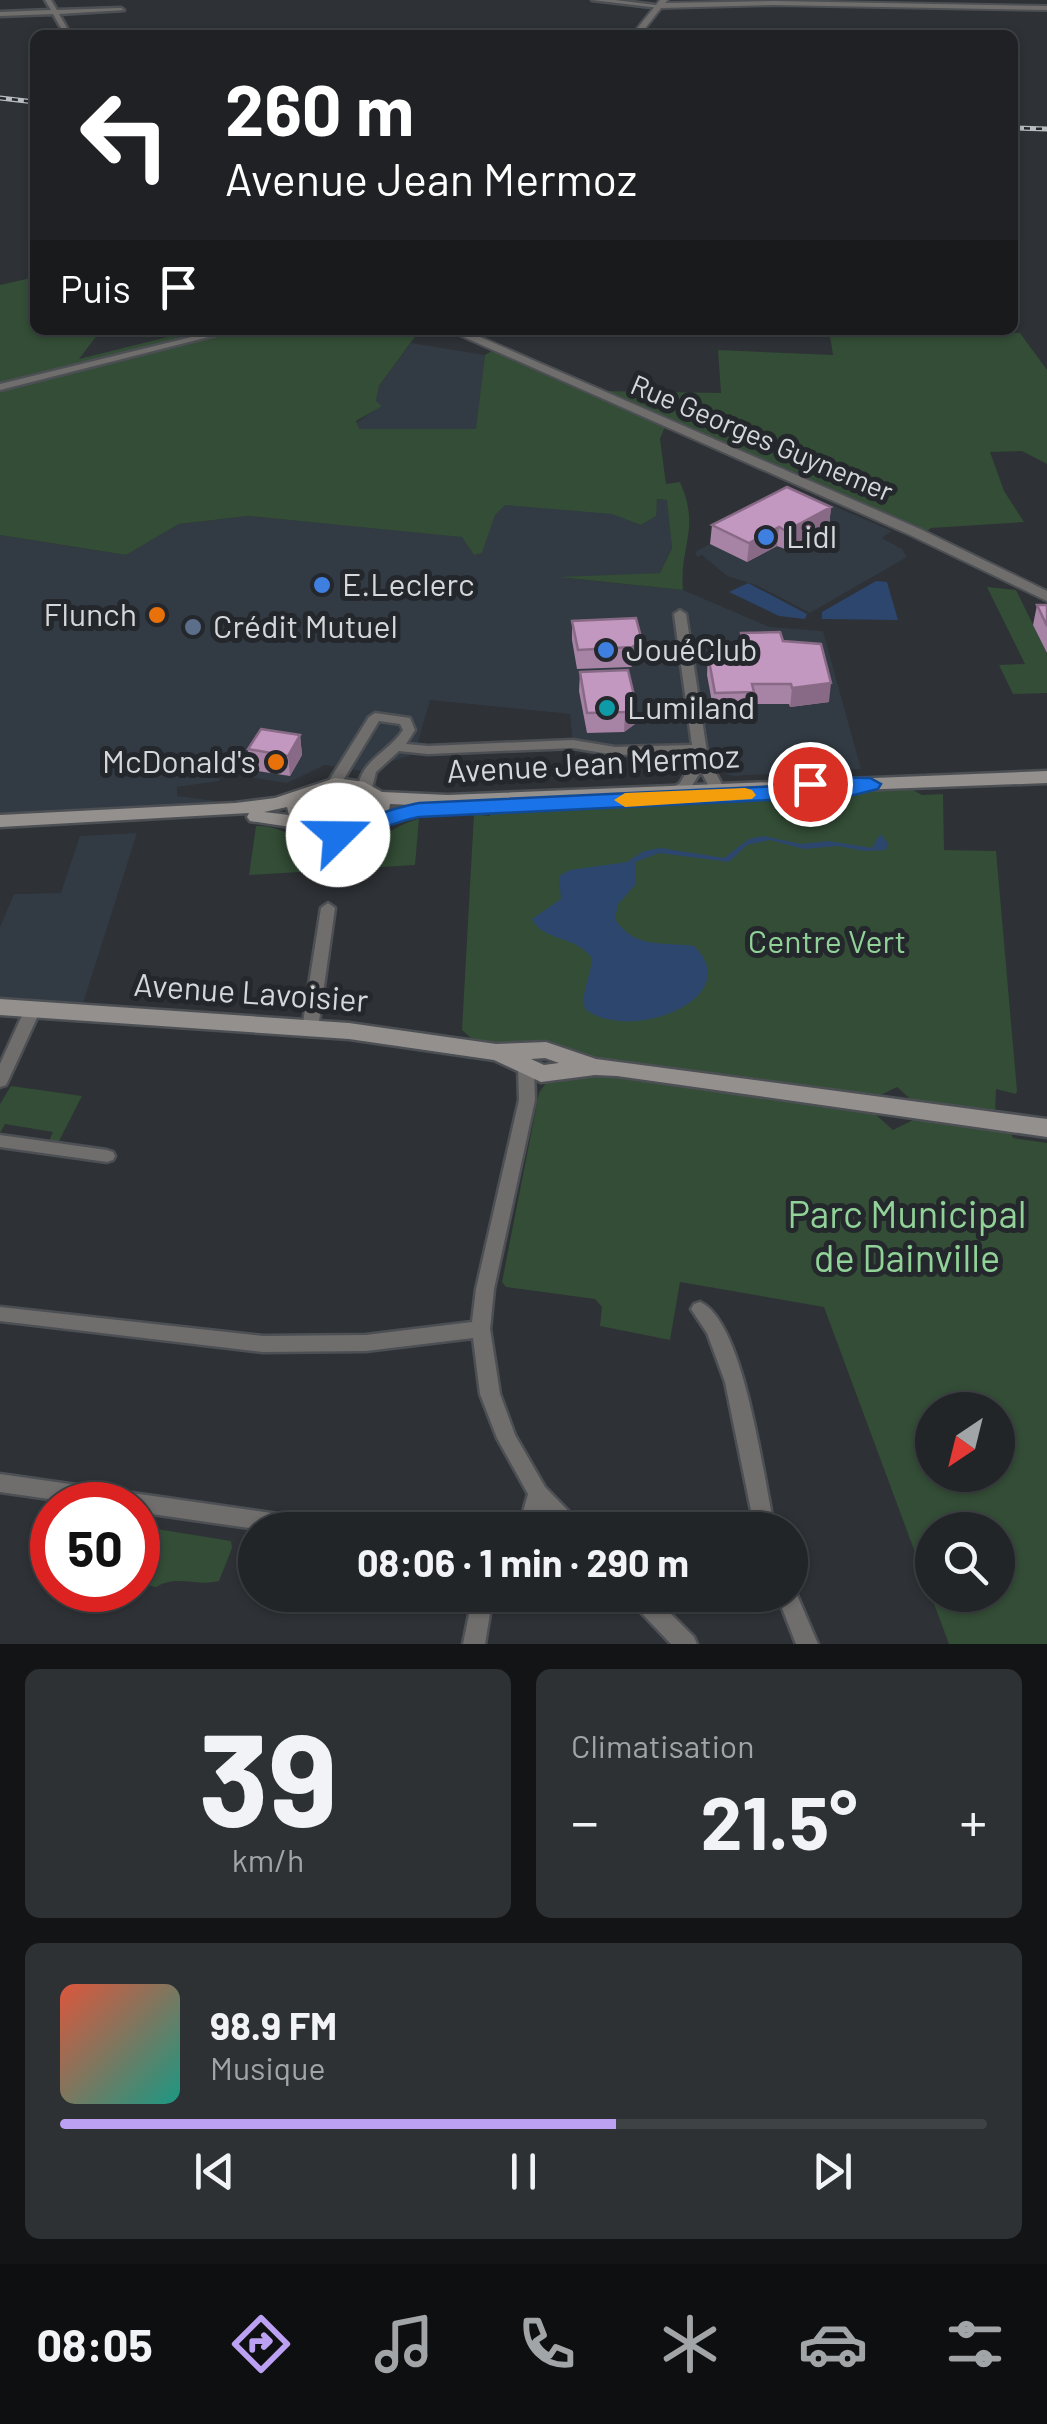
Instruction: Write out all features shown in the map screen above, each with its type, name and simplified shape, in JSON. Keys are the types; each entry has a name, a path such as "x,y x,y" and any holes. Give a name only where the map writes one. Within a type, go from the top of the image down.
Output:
{"main road":[{"name":"Avenue Jean Mermoz","path":"669,794 717,788 1047,777"},
{"path":"0,821 236,810 278,804 334,784 373,802 356,832 338,835 320,833 301,822 277,817 0,829"},
{"name":"Avenue Jean Mermoz","path":"373,802 419,810 669,794 850,790 870,784"},
{"path":"301,822 297,807 308,793"},
{"name":"Avenue Lavoisier","path":"0,1007 310,1029 496,1052 539,1064"},
{"path":"539,1064 595,1067 1047,1128"}],"street":[{"path":"48,0 65,30"},
{"path":"595,0 1047,8"},
{"path":"640,30 663,2"},
{"path":"0,14 121,10"},
{"path":"0,387 211,335"},
{"name":"Rue Georges Guynemer","path":"465,335 915,532 1047,597"},
{"path":"680,614 700,754 717,788"},
{"path":"334,784 375,717 405,721 408,730 399,747 371,766 364,777 373,802"},
{"path":"399,747 428,750 573,744 615,751 700,754"},
{"path":"669,794 686,786 700,754"},
{"path":"310,1029 328,908"},
{"path":"0,1081 34,1009"},
{"path":"539,1064 527,1100 485,1290 481,1329 497,1417 538,1493 556,1512"},
{"path":"0,1141 108,1156"},
{"path":"700,1309 712,1321 726,1354 761,1512"},
{"path":"0,1314 263,1344 366,1342 481,1329"},
{"path":"0,1483 238,1517"},
{"path":"533,1512 538,1493"},
{"path":"474,1644 480,1612"},
{"path":"655,1612 686,1644"},
{"path":"795,1612 807,1644"}],"shaded area":[{"path":"411,343 485,355 477,429 359,429 354,425 381,405 376,401 379,386"},
{"path":"511,493 668,500 672,548 660,573 566,578 683,590 770,627 823,631 861,769 733,776 722,772 712,760 701,759 700,750 615,751 573,744 570,714 430,700 416,749 411,755 390,762 378,774 325,765 287,783 222,773 219,781 177,787 177,796 217,801 217,815 0,825 0,535 126,555 179,524 248,516 462,536"},
{"path":"804,493 892,531 882,538 902,549 907,557 810,613 756,585 727,576 702,555 697,557 695,552"},
{"path":"137,833 80,1013 0,1007 0,927 14,894 61,893 80,836"}],"green space":[{"path":"30,278 30,335 97,335 79,359 176,335 416,335 379,386 376,401 382,406 356,421 359,429 476,429 485,355 493,350 602,391 721,393 718,350 833,355 830,335 1020,333 1047,370 1047,464 1022,451 990,452 1004,491 1024,522 931,528 923,535 666,424 660,439 666,484 680,482 689,513 683,590 558,577 660,573 672,548 667,500 657,499 656,516 641,525 612,514 505,505 495,515 482,553 474,555 462,537 248,516 179,524 126,555 0,535 0,285"},
{"path":"987,587 1016,590 1047,653 1047,693 1013,694 999,665 1025,664"},
{"name":"Centre Vert","path":"911,789 922,795 943,794 944,850 996,851 1017,1091 1016,1094 996,1089 995,1115 917,1105 897,1087 873,1099 488,1042 472,1039 462,1030 474,814"},
{"path":"340,791 363,797 366,813 343,825 317,819 312,810 316,800"},
{"path":"419,819 415,865 249,875 256,826 338,849 360,846"},
{"name":"Parc Municipal de Dainville","path":"583,1073 874,1113 893,1130 915,1119 1011,1133 1013,1138 1047,1143 1047,1644 949,1644 937,1612 1015,1612 1015,1512 915,1512 915,1552 824,1307 680,1282 670,1340 600,1326 602,1307 595,1299 506,1287 502,1282 539,1093 548,1080"},
{"path":"11,1086 82,1096 58,1143 49,1141 53,1132 5,1124 0,1133 0,1104"},
{"path":"160,1530 231,1541 219,1581 160,1585"}],"water":[{"path":"876,581 887,582 898,620 822,619 822,612"},
{"path":"748,583 807,614 805,619 779,616 729,592"},
{"path":"880,834 888,843 886,850 838,846 804,849 770,840 747,845 729,862 659,853 635,862 635,885 618,904 615,919 640,940 694,946 707,965 706,983 695,998 676,1011 653,1018 605,1019 585,1009 591,957 576,945 544,932 532,919 561,899 559,876 570,870 627,862 644,851 661,848 724,858 749,839 763,836 801,844 828,841 872,848"}],"building":[{"path":"787,487 831,507 786,531 779,527 749,543 712,525"},
{"path":"1037,605 1047,605 1047,626"},
{"path":"636,618 642,641 632,647 578,650 572,621"},
{"path":"780,632 783,641 821,644 831,683 792,688 791,684 752,684 754,692 715,693 708,655 746,655 741,633"},
{"path":"628,670 636,704 625,712 587,713 580,672"},
{"path":"261,729 300,735 288,756 248,749"}],"railway":[{"path":"0,98 30,101"},
{"path":"1018,128 1047,129"}],"slow traffic":[{"path":"625,800 745,795"}],"place":[{"name":"Lidl","path":"766,537"},
{"name":"E.Leclerc","path":"322,585"},
{"name":"Flunch","path":"157,615"},
{"name":"Crédit Mutuel","path":"193,627"},
{"name":"JouéClub","path":"606,650"},
{"name":"Lumiland","path":"607,708"},
{"name":"McDonald's","path":"276,762"}],"route":[{"path":"338,835 356,832 376,819 406,811 850,790 870,784 810,784"}]}
